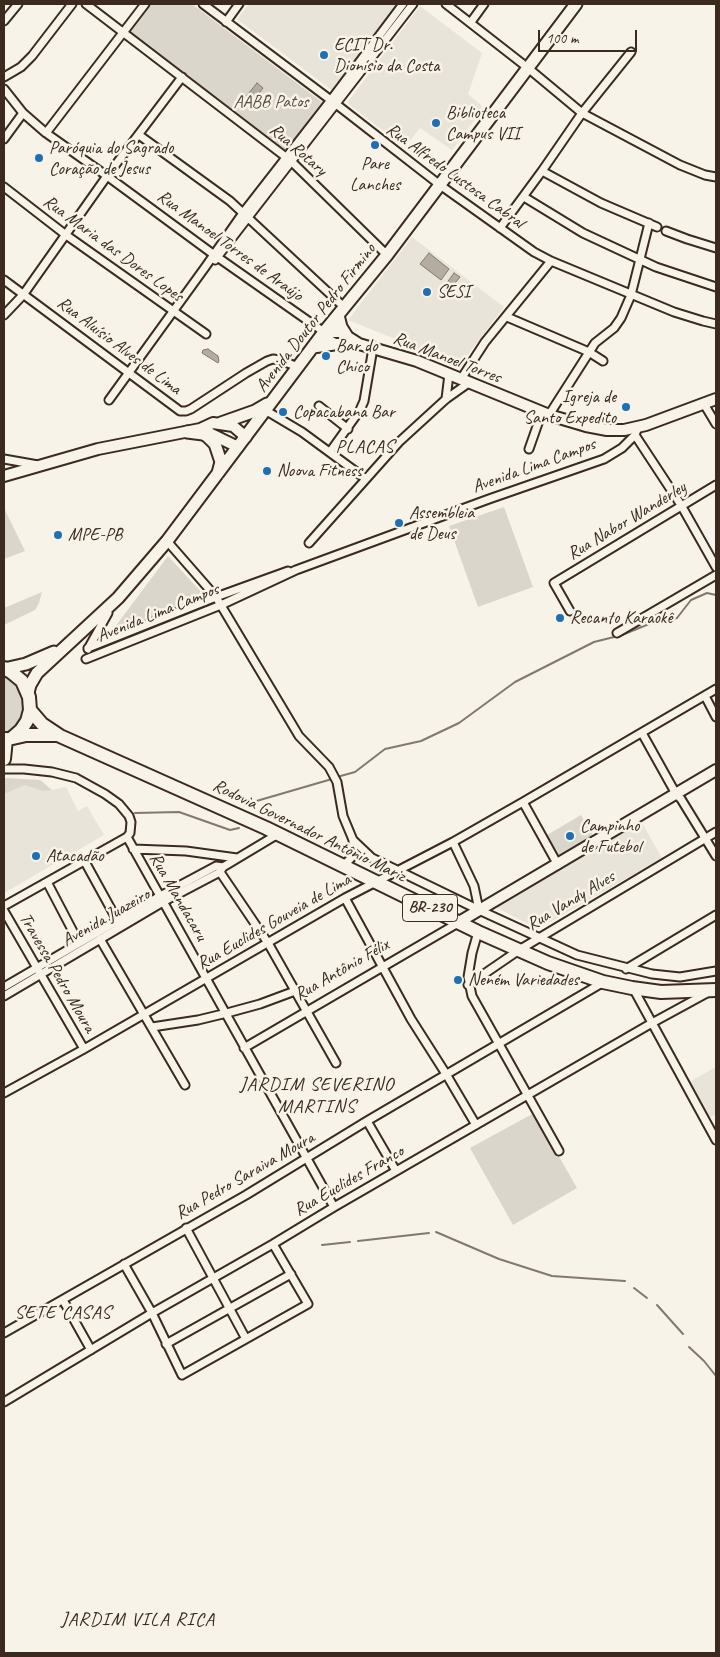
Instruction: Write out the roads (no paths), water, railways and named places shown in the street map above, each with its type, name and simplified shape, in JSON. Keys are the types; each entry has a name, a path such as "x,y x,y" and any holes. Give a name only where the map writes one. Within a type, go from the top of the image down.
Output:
{"highway":[{"path":"4,669 17,676 26,687 30,710 24,725 6,745 9,769"},
{"name":"Rodovia Governador Antônio Mariz","path":"30,710 42,724 60,736 278,834 478,932 548,963 603,982 632,988 661,992 714,990"},
{"name":"Rodovia Governador Antônio Mariz","path":"6,745 36,734 60,736"}],"main road":[{"name":"Avenida Doutor Pedro Firmino","path":"28,693 37,673 118,598 167,541 324,332 387,255 575,5"},
{"path":"341,311 341,327 346,335"},
{"name":"Rua Manoel Torres","path":"324,332 335,331 346,335 359,344"},
{"path":"324,332 328,340 334,344"},
{"path":"313,347 334,344"},
{"name":"Rua Manoel Torres","path":"334,344 359,344 417,361 545,414 586,426 607,430 637,431"},
{"name":"Avenida Lima Campos","path":"637,431 716,399"},
{"path":"220,423 255,411 273,401"},
{"path":"4,476 98,449 200,429 213,423 233,426 242,442"},
{"path":"200,429 242,442"},
{"path":"186,432 203,434 215,444 220,462 218,473"},
{"name":"Avenida Doutor Pedro Firmino","path":"4,669 36,661 70,642"},
{"name":"Rua Antônio Félix","path":"459,922 716,770"}],"street":[{"path":"4,21 18,4"},
{"path":"4,77 21,67 32,56 72,4"},
{"name":"Rua Rotary","path":"86,4 289,159 387,255"},
{"path":"46,133 145,4"},
{"name":"Rua Alfredo Lustosa Cabral","path":"203,4 440,185 500,228 551,261 686,317 716,324"},
{"path":"226,22 239,4"},
{"path":"333,102 403,4"},
{"path":"109,400 206,266 248,219 289,159 413,4"},
{"path":"446,4 471,22 582,113 680,165 716,177"},
{"path":"471,22 484,4"},
{"path":"500,228 524,197 582,113 631,52"},
{"path":"4,315 22,294 107,176 182,77"},
{"name":"Rua Manoel Torres de Araújo","path":"4,89 22,113 46,133 324,332"},
{"path":"4,138 22,113"},
{"path":"138,135 230,200 341,311"},
{"path":"216,256 242,213 289,159"},
{"path":"542,171 602,203 657,227"},
{"name":"Rua Maria das Dores Lopes","path":"4,187 66,235 206,334"},
{"path":"524,197 583,233 640,260 674,274 716,287"},
{"path":"530,449 545,414 595,343 614,328 621,318 632,295 649,223"},
{"path":"666,230 716,248"},
{"path":"309,543 399,442 465,381 485,342 551,261"},
{"name":"Rua Aluísio Alves de Lima","path":"4,280 180,411 186,411 246,372 267,362 280,360 298,366"},
{"path":"507,316 589,352 604,361"},
{"path":"330,452 348,429 364,401 373,348"},
{"path":"446,399 450,374"},
{"path":"704,404 716,424"},
{"path":"319,406 348,429"},
{"path":"266,410 302,432 366,479"},
{"path":"637,431 716,566"},
{"name":"Avenida Lima Campos","path":"296,570 287,571 216,597 88,648 86,659 221,605 296,570 604,458 622,448 637,431"},
{"path":"4,459 41,465"},
{"name":"Rua Nabor Wanderley","path":"570,611 554,583 716,485"},
{"path":"167,541 216,597 299,736 323,760 334,775 341,808 353,840 353,856 343,866"},
{"path":"617,633 716,575"},
{"path":"88,648 104,617 118,598"},
{"path":"191,607 195,615"},
{"path":"148,624 152,632"},
{"name":"Rua Euclides Gouveia de Lima","path":"6,1093 345,898 453,842 716,689"},
{"path":"705,696 716,717"},
{"path":"642,733 676,794 716,856"},
{"name":"Rua Mandacaru","path":"9,769 52,772 76,778 112,798 124,809 131,822 128,835 134,849 334,1206"},
{"path":"523,802 558,865"},
{"name":"Rua Vandy Alves","path":"468,985 540,937 716,832"},
{"name":"Avenida Juazeiro","path":"4,996 79,943 117,920 222,869 278,834"},
{"path":"4,906 128,835"},
{"path":"353,840 372,858 479,910 577,954 652,974 680,977 716,971"},
{"path":"453,842 474,886 479,910"},
{"path":"134,849 186,851 238,858"},
{"path":"84,860 117,920"},
{"path":"222,869 268,943 336,1062"},
{"path":"47,882 79,943"},
{"path":"345,898 411,1019 476,1125"},
{"name":"Avenida Juazeiro","path":"4,987 100,939 162,899"},
{"name":"Travessa Pedro Moura","path":"4,911 84,1049"},
{"path":"626,968 716,915"},
{"name":"Rua Antônio Félix","path":"244,1048 305,1010 459,922"},
{"path":"478,932 472,953 468,985 477,1007 558,1151"},
{"path":"100,939 185,1085"},
{"name":"Rua Pedro Saraiva Moura","path":"4,1333 246,1195 367,1121 603,982"},
{"path":"632,988 716,1140"},
{"name":"Rua Euclides Franco","path":"4,1402 152,1313 273,1244 334,1206 652,1023 714,990"},
{"path":"152,1027 198,1020 227,1013 260,1004 295,991"},
{"path":"367,1121 396,1171"},
{"path":"186,1228 246,1339"},
{"path":"124,1264 152,1313 182,1376 308,1304 273,1244"},
{"path":"166,1344 291,1274"},
{"path":"63,1300 91,1350"}],"waterway":[{"path":"337,777 355,772 385,749 421,741 459,723 515,682 594,642 622,635 649,624 662,623 677,618 691,600 707,593 716,595"},
{"path":"253,802 332,779"},
{"path":"135,813 179,812 230,830 239,828"},
{"path":"436,1232 499,1259 552,1276 625,1281"},
{"path":"358,1241 429,1233"},
{"path":"322,1245 350,1242"},
{"path":"634,1288 647,1298"},
{"path":"657,1305 683,1334"},
{"path":"689,1347 716,1376"}],"place":[{"name":"ECIT Dr. Dionísio da Costa","path":"324,55"},
{"name":"Biblioteca Campus VII","path":"436,123"},
{"name":"Pare Lanches","path":"375,145"},
{"name":"Paróquia do Sagrado Coração de Jesus","path":"39,158"},
{"name":"SESI","path":"427,292"},
{"name":"Bar do Chico","path":"326,356"},
{"name":"Igreja de Santo Expedito","path":"626,407"},
{"name":"Copacabana Bar","path":"283,412"},
{"name":"Noova Fitness","path":"267,471"},
{"name":"Assembleia de Deus","path":"399,523"},
{"name":"MPE-PB","path":"58,535"},
{"name":"Recanto Karaokê","path":"560,618"},
{"name":"Campinho de Futebol","path":"570,836"},
{"name":"Atacadão","path":"36,856"},
{"name":"Neném Variedades","path":"458,980"}],"district":[{"name":"PLACAS","path":"365,447"},
{"name":"JARDIM SEVERINO MARTINS","path":"317,1096"},
{"name":"SETE CASAS","path":"63,1313"},
{"name":"JARDIM VILA RICA","path":"138,1620"}],"park label":[{"name":"AABB Patos","path":"271,102"}]}
